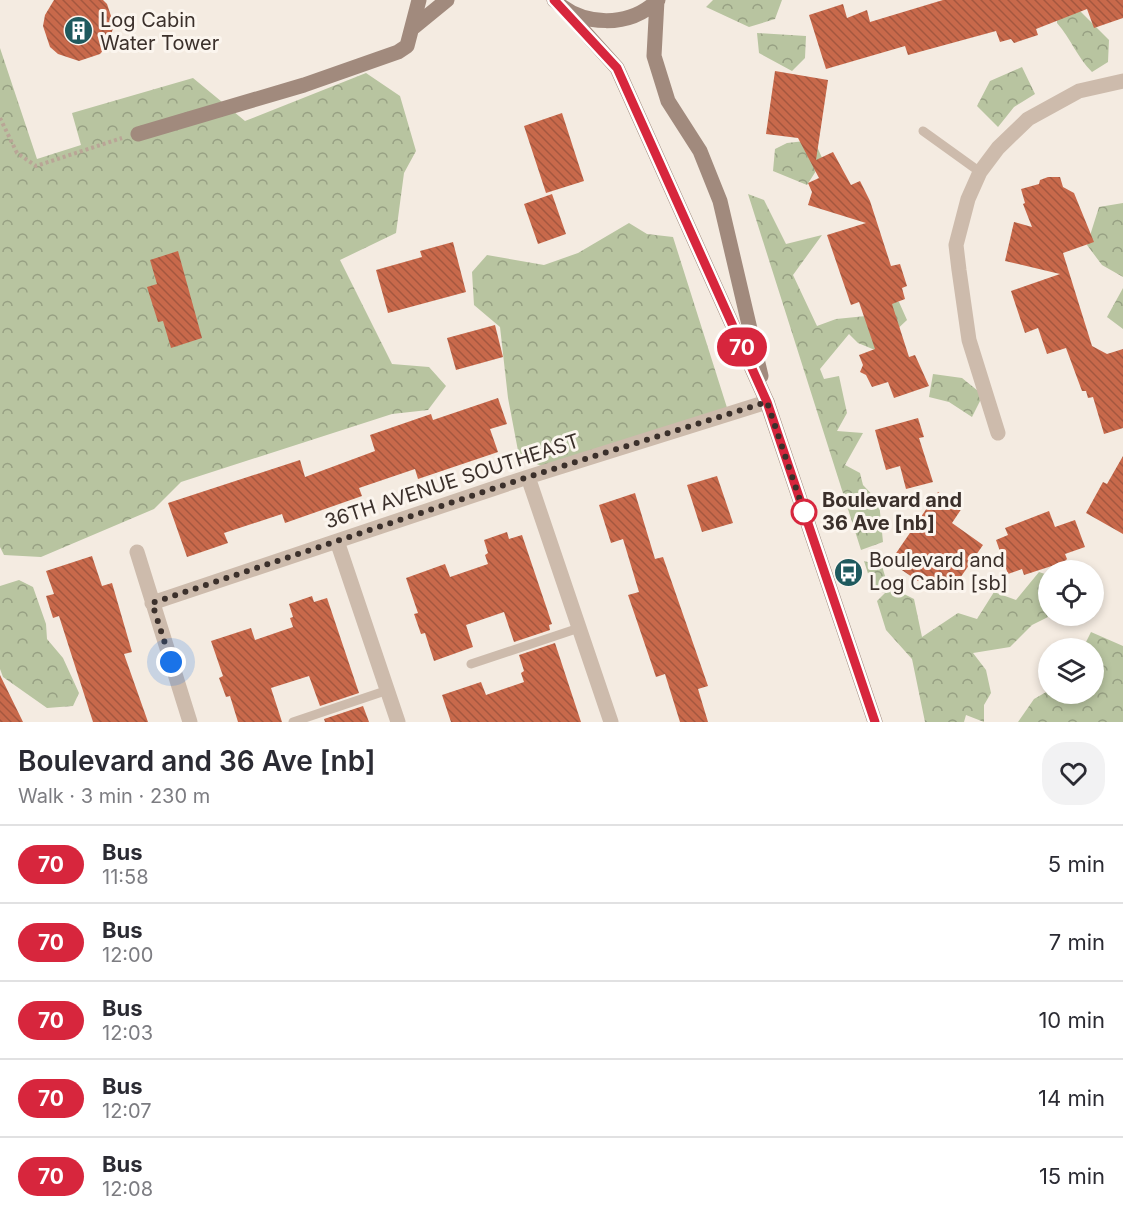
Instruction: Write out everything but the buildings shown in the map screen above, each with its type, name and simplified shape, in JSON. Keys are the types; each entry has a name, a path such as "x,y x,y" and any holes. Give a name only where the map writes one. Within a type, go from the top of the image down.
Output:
{"street":[{"path":"138,134 365,65 407,46 414,27 419,0"},
{"path":"414,27 447,0"},
{"path":"554,3 584,18 606,21 629,18 650,8 658,0"},
{"path":"658,0 654,56 668,101 700,151 720,201 767,402"},
{"path":"554,3 617,68 767,402 876,722"},
{"path":"998,433 969,340 956,245 968,199 980,172 998,148 1028,119 1079,91 1123,81"},
{"name":"36TH AVENUE SOUTHEAST","path":"152,603 528,477 767,402"},
{"path":"528,477 611,722"},
{"path":"337,541 398,722"},
{"path":"137,552 190,722"}],"lane":[{"path":"923,131 980,172"},
{"path":"471,664 579,628"},
{"path":"293,722 388,690"}],"path":[{"path":"0,118 17,153 36,166 138,134"}],"green space":[{"path":"713,0 782,0 775,19 749,27 706,7"},
{"path":"1057,5 1075,6 1109,40 1108,62 1092,72 1057,23"},
{"path":"757,33 806,36 805,58 792,71 759,53"},
{"path":"0,48 37,159 81,145 72,113 193,78 245,121 366,73 400,96 416,151 404,173 396,233 340,260 392,364 429,367 446,386 428,410 392,414 181,482 154,509 41,557 4,555 0,547"},
{"path":"1022,67 1035,94 1014,107 998,127 977,106 990,81"},
{"path":"814,140 823,160 807,185 773,171 775,149 787,143"},
{"path":"748,194 764,200 786,244 822,235 793,275 817,326 836,319 866,316 882,298 899,302 907,320 875,350 858,343 849,334 820,369 824,379 839,376 847,413 837,431 863,433 845,465 860,473 863,485 879,502 883,542 861,550"},
{"path":"1123,203 1123,277 1102,265 1087,245 1099,207"},
{"path":"629,223 647,234 673,237 729,414 550,470 519,456 508,398 500,327 474,305 472,272 487,255 544,265 578,253"},
{"path":"1123,288 1123,329 1107,317"},
{"path":"933,374 962,378 983,395 972,417 949,402 929,397"},
{"path":"864,561 882,566 888,586 914,599 922,637 958,613 977,619 994,592 1016,600 1038,573 1038,622 1010,647 973,653 986,670 991,693 984,705 984,722 966,715 964,722 925,722 912,659 886,630 877,601 885,593 873,589"},
{"path":"19,580 33,587 46,624 47,639 63,658 79,693 73,706 47,708 3,677 0,669 0,586"},
{"path":"1091,632 1123,646 1123,722 1018,722 1038,697 1038,704 1104,704 1104,638 1088,638"}],"bus line":[{"name":"70","path":"554,0 617,68 767,402 875,722"}],"place":[{"name":"Log Cabin Water Tower","path":"79,31"},
{"name":"Boulevard and 36 Ave [nb]","path":"804,512"},
{"name":"Boulevard and Log Cabin [sb]","path":"848,572"}],"route":[{"path":"171,662 152,603 528,477 767,402 804,512"}]}
